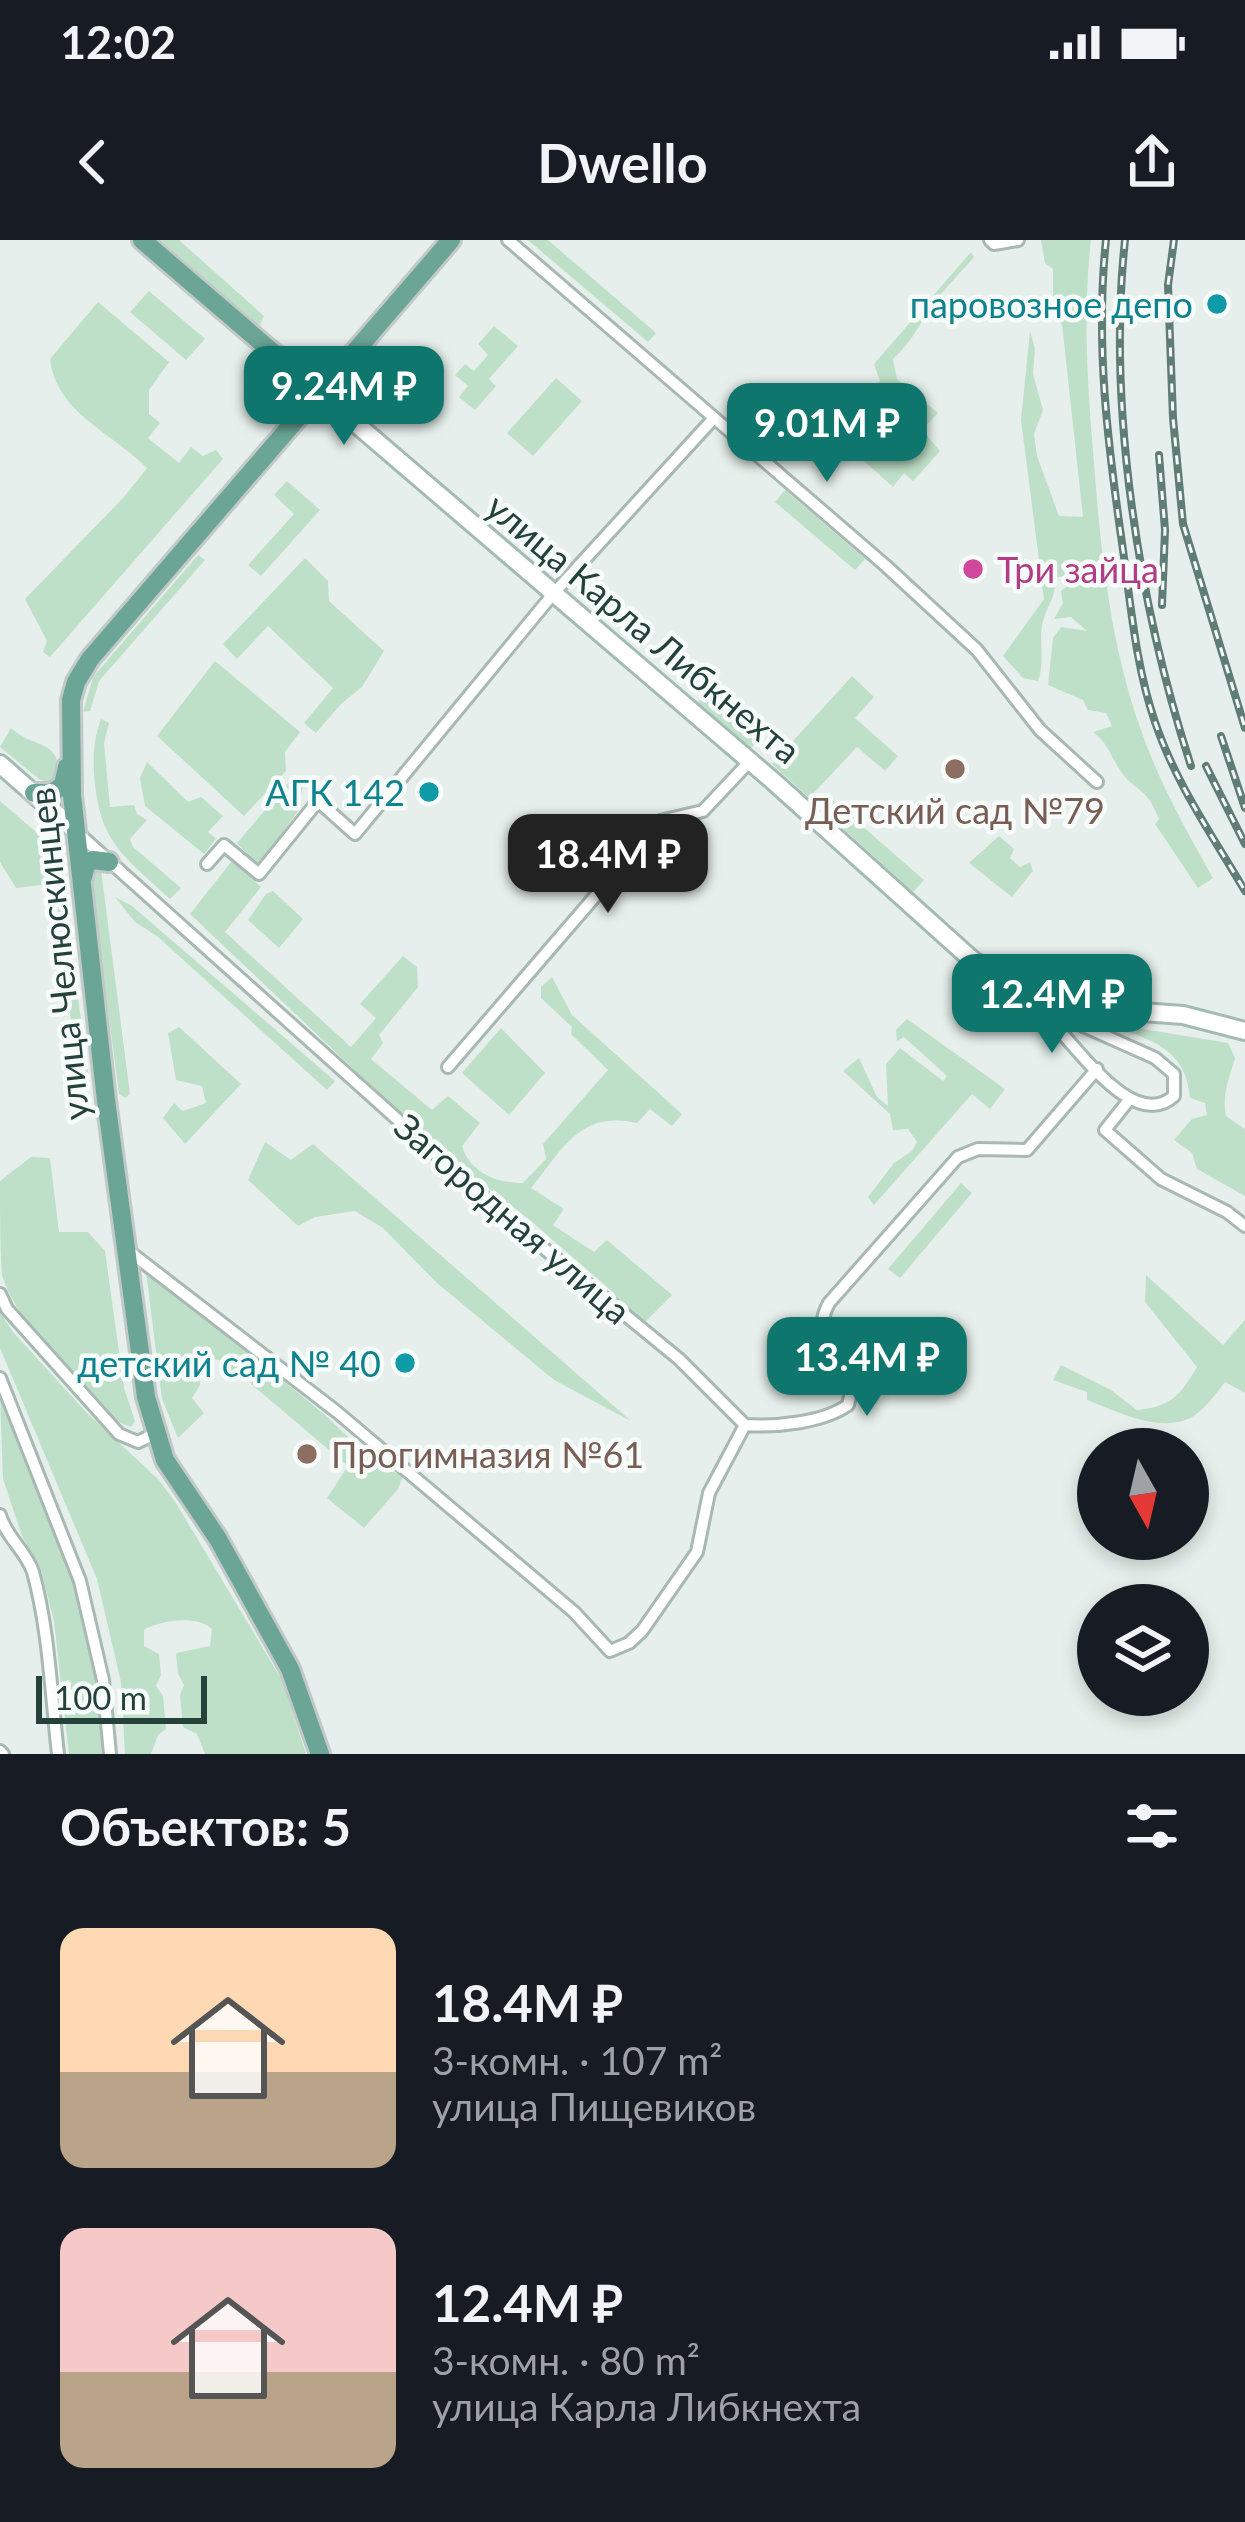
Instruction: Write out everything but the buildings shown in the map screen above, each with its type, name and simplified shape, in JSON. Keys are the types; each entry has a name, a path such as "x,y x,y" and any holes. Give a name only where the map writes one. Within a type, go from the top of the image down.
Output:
{"main road":[{"name":"улица Карла Либкнехта","path":"142,240 320,393"},
{"name":"улица Челюскинцев","path":"320,1754 290,1670 154,1434 126,1249 76,831 69,750 71,700 90,659 451,240"},
{"path":"34,793 52,793 62,784 69,750"},
{"path":"82,882 86,865 93,860 109,862"}],"street":[{"path":"508,240 879,559 977,650 1040,730 1097,782"},
{"path":"990,240 994,244 1018,240"},
{"name":"улица Карла Либкнехта","path":"320,393 750,761 911,908 1031,1004 1136,1048 1174,1074 1175,1091 1168,1102 1151,1106 1129,1100 1056,1027 1051,1016"},
{"path":"208,864 224,845 259,874 318,802 355,834 554,594 714,418"},
{"path":"448,1067 660,821 703,811 750,761"},
{"path":"0,764 76,831"},
{"name":"Загородная улица","path":"76,831 513,1223 679,1359 745,1425"},
{"path":"1031,1004 1183,1015 1245,1031"},
{"path":"126,1249 338,1412 574,1612 610,1651 642,1631 698,1552 709,1493 745,1425 802,1420 848,1406 853,1383 824,1342 821,1327 829,1303 958,1157 978,1149 1027,1150 1096,1069"},
{"path":"1129,1100 1105,1130 1161,1179 1228,1211 1245,1226"},
{"path":"0,1294 7,1309 119,1434 138,1442 154,1434"},
{"path":"0,1378 80,1581 103,1680 110,1754"},
{"path":"0,1515 4,1530 30,1564 38,1591 58,1754"}],"green space":[{"path":"161,240 179,240 264,316 259,327"},
{"path":"528,240 548,240 656,333 648,342"},
{"path":"1041,240 1091,240 1088,371 1108,592 1121,662 1141,730 1213,878 1198,888 1155,824 1159,819 1150,801 1122,773 1093,732 1112,726 1106,713 1088,710 1083,700 1048,685 1053,638 1061,627 1087,631 1071,617 1054,619 1063,603 1061,591 1074,581 1069,575 1054,578 1042,626 1038,681 1023,678 1003,656 1044,599 1021,420 1030,331 1035,349 1033,374 1043,410 1034,434 1037,456 1059,516 1083,517 1062,324 1053,319 1053,269 1045,263"},
{"path":"971,252 974,257 893,359 897,379 938,413 922,430 940,451 913,481 904,473 893,487 833,433 880,381 874,364"},
{"path":"149,291 205,339 186,360 130,312"},
{"path":"98,302 169,362 149,390 149,414 160,423 148,438 179,463 191,447 203,456 216,450 223,459 50,657 43,652 47,641 25,599 147,468 74,408 54,378 50,359"},
{"path":"494,326 518,346 489,379 496,386 475,410 459,397 468,386 455,375 465,364 474,371 488,355 478,344"},
{"path":"556,378 582,401 533,456 507,433"},
{"path":"287,481 320,510 261,576 248,565 294,514 274,495"},
{"path":"785,490 865,559 855,570 775,502"},
{"path":"198,555 205,560 99,681 90,711 83,712 93,677"},
{"path":"305,558 328,581 329,601 384,651 362,687 316,733 304,723 333,688 268,626 237,659 223,644"},
{"path":"215,661 300,732 285,752 286,771 244,816 157,736"},
{"path":"852,676 874,697 855,718 898,756 885,771 857,747 809,798 772,764"},
{"path":"716,683 768,730 750,749 698,702"},
{"path":"101,719 109,723 104,743 110,807 134,805 137,814 147,820 130,839 133,847 181,888 170,899 116,846 101,816 94,759"},
{"path":"11,728 56,756 59,778 53,784 39,779 0,747"},
{"path":"147,762 188,802 201,797 223,816 208,832 216,839 204,854 145,806 140,778"},
{"path":"294,776 303,785 298,811 258,866 237,843"},
{"path":"830,798 924,880 913,892 824,811"},
{"path":"0,801 44,839 49,884 16,888 0,862"},
{"path":"999,836 1014,849 1010,858 1020,867 1030,862 1033,871 1012,897 969,863"},
{"path":"50,839 57,843 90,1086 85,1093 79,1091"},
{"path":"232,861 261,887 225,932 351,1047 376,1018 360,1004 403,956 417,967 418,987 379,1035 383,1043 371,1059 432,1110 448,1096 480,1123 462,1146 471,1163 486,1175 523,1183 546,1159 543,1144 608,1070 541,998 541,987 552,977 572,1015 682,1114 672,1126 650,1109 637,1123 617,1120 587,1128 564,1147 531,1188 564,1209 553,1225 594,1252 607,1240 672,1295 644,1323 531,1221 441,1152 190,914"},
{"path":"94,867 101,870 130,1094 125,1098 119,1094 90,871"},
{"path":"273,891 303,919 279,948 248,920"},
{"path":"115,897 132,906 335,1081 327,1090 158,937 135,922"},
{"path":"907,1019 1005,1089 990,1109 972,1094 874,1205 868,1197 917,1142 908,1129 893,1130 890,1114 843,1071 859,1058 877,1097 888,1106 886,1064 900,1048 943,1081 947,1076 904,1037 897,1041 896,1030"},
{"path":"1106,1023 1228,1043 1235,1058 1225,1108 1226,1116 1245,1129 1245,1196 1197,1169 1192,1153 1174,1140 1192,1119 1207,1115 1205,1103 1190,1098 1173,1056 1150,1040"},
{"path":"179,1027 241,1084 185,1144 163,1118 174,1103 183,1111 206,1103 202,1086 176,1080 168,1033"},
{"path":"501,1028 545,1073 509,1115 462,1073"},
{"path":"265,1142 291,1160 313,1144 631,1421 554,1380 437,1283 383,1228 355,1211 315,1217 298,1226 248,1180"},
{"path":"31,1157 50,1158 59,1232 88,1232 105,1251 124,1388 135,1421 131,1427 118,1422 36,1334 2,1275 0,1181"},
{"path":"961,1183 972,1193 900,1278 888,1269"},
{"path":"146,1272 253,1355 231,1381 223,1361 199,1356 200,1385 192,1398 204,1413 178,1438 162,1399"},
{"path":"1146,1275 1223,1345 1245,1320 1245,1393 1225,1382 1199,1412 1173,1423 1159,1423 1087,1400 1087,1392 1053,1380 1061,1365 1111,1390 1137,1410 1166,1403 1179,1393 1197,1367 1145,1302"},
{"path":"0,1312 86,1412 159,1480 176,1503 282,1680 306,1754 205,1754 197,1734 183,1727 180,1695 184,1685 176,1653 210,1646 212,1629 179,1620 144,1630 144,1646 159,1654 161,1675 156,1686 163,1696 166,1729 158,1735 151,1754 125,1754 121,1682 97,1579 0,1348"},
{"path":"265,1366 379,1466 403,1476 398,1489 364,1528 327,1498 348,1466 251,1384 255,1370"},
{"path":"0,1395 73,1582 97,1687 102,1754 69,1754 54,1621 41,1570 22,1536 3,1479"}],"railway":[{"path":"1106,240 1105,395 1143,680 1173,767 1245,891"},
{"path":"1125,240 1120,371 1132,506 1156,640 1191,766"},
{"path":"1174,240 1168,285 1183,524 1245,728"},
{"path":"1159,455 1165,530 1162,605"},
{"path":"1221,736 1245,808"},
{"path":"1206,766 1245,844"}],"place":[{"name":"паровозное депо","path":"1217,304"},
{"name":"Три зайца","path":"973,569"},
{"name":"Детский сад №79","path":"955,769"},
{"name":"АГК 142","path":"429,792"},
{"name":"детский сад № 40","path":"405,1363"},
{"name":"Прогимназия №61","path":"307,1454"}]}
